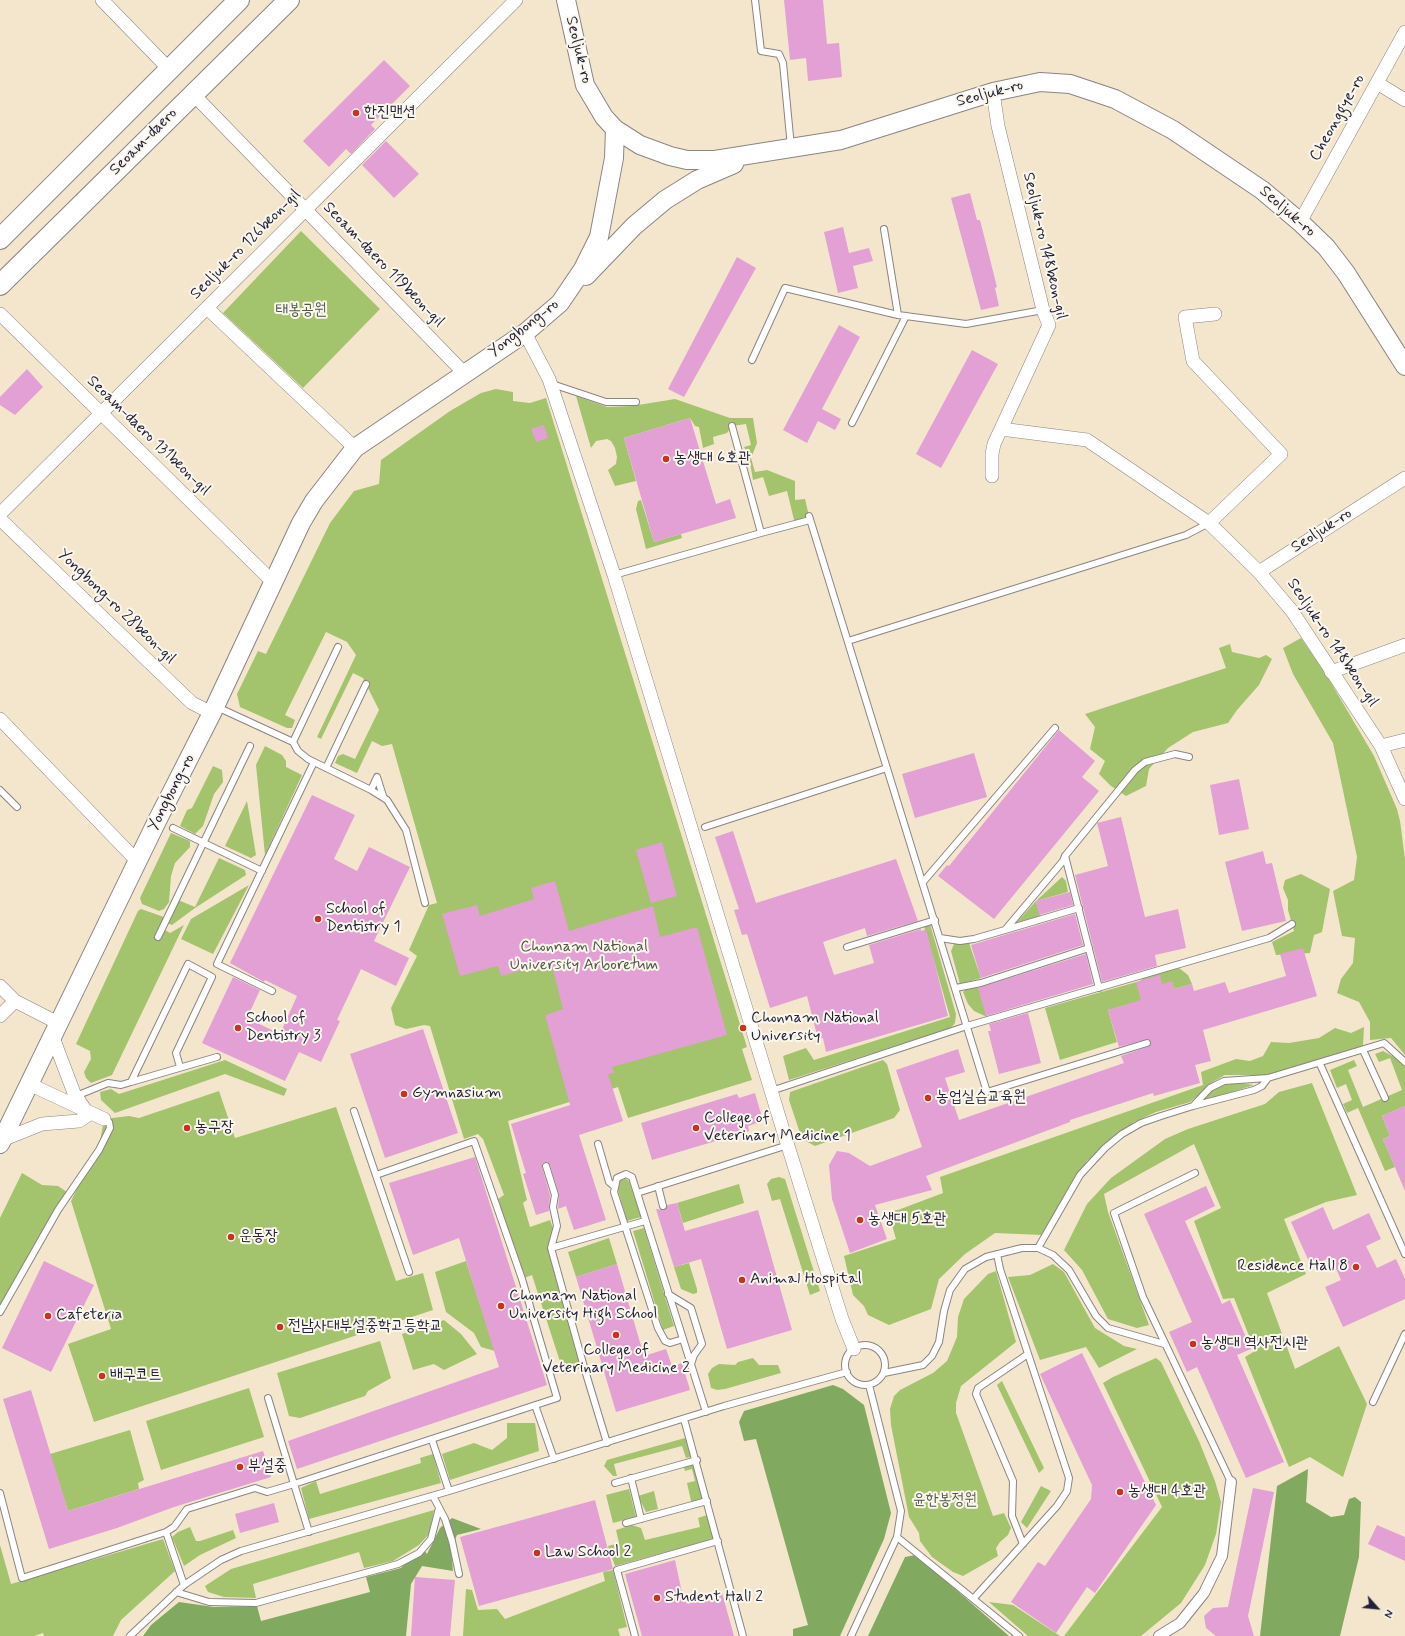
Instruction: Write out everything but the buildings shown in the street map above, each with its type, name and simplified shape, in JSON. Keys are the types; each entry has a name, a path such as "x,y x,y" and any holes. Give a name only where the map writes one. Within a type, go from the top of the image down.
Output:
{"main road":[{"name":"Seoam-daero","path":"0,239 239,0"},
{"name":"Seoam-daero","path":"0,285 290,0"},
{"name":"Seoljuk-ro","path":"566,0 585,85 604,117 615,129 640,145 670,156 687,160 701,162 755,155 841,140 992,92 1040,82 1070,84 1115,99 1173,130 1262,190 1300,222 1326,247 1346,273 1405,366"},
{"name":"Yongbong-ro","path":"1,1142 55,1029 214,710 301,523 314,501 355,448 525,333 560,303 583,269 599,237 614,158 615,129"},
{"path":"560,303 634,226 665,200 697,180 755,155"}],"street":[{"path":"102,0 170,70"},
{"name":"Seoljuk-ro 126beon-gil","path":"0,514 516,0"},
{"name":"Cheonggye-ro","path":"1300,222 1405,32"},
{"path":"1376,83 1405,100"},
{"name":"Seoljuk-ro 148beon-gil","path":"992,92 998,126 1043,310 1049,326 1001,429 1087,440 1209,523 1259,572 1292,610 1331,672 1381,746 1405,799"},
{"name":"Seoam-daero 119beon-gil","path":"193,94 465,374"},
{"path":"207,308 355,448"},
{"name":"Seoam-daero 131beon-gil","path":"0,314 100,414 273,582"},
{"path":"1209,523 1281,454 1193,360 1185,317 1215,314"},
{"path":"525,333 550,383 614,575 771,1091 842,1319 854,1349"},
{"path":"992,476 992,454 1001,429"},
{"name":"Seoljuk-ro","path":"1259,572 1405,478"},
{"name":"Yongbong-ro 28beon-gil","path":"0,519 192,703 214,710"},
{"path":"1331,672 1405,645"},
{"path":"0,719 138,862"},
{"path":"1381,746 1405,740"},
{"path":"0,986 15,1001 55,1029 76,1096 89,1112"},
{"path":"0,1016 15,1001"},
{"path":"29,1084 104,1119"},
{"path":"1,1142 42,1124 80,1121 89,1112"},
{"path":"1159,1636 1180,1623 1204,1593 1222,1556 1231,1482"}],"lane":[{"path":"755,0 761,51 779,54 783,63 791,149"},
{"path":"884,229 898,315"},
{"path":"752,360 785,288 898,315 966,324 1043,310"},
{"path":"852,423 906,316"},
{"path":"550,383 606,402 636,402"},
{"path":"732,426 762,533"},
{"path":"614,575 810,518 968,1026 987,1092 1148,1043"},
{"path":"848,641 1186,535 1209,523"},
{"path":"293,742 338,647"},
{"path":"326,768 366,684"},
{"path":"214,710 293,742 298,751 314,762 383,796"},
{"path":"923,882 1055,728"},
{"path":"158,937 250,746"},
{"path":"1005,930 1063,861 1065,856 1135,770 1145,762 1174,754 1190,757"},
{"path":"272,991 217,964 314,762"},
{"path":"704,827 887,768"},
{"path":"371,790 377,777 383,796 406,830 425,903"},
{"path":"0,790 17,807"},
{"path":"173,828 262,871"},
{"path":"1065,856 1099,988"},
{"path":"940,938 960,941 974,939 1078,908"},
{"path":"847,947 935,920"},
{"path":"771,1091 968,1026 1269,938 1292,924"},
{"path":"956,988 980,983 1089,948"},
{"path":"131,1082 188,964 212,977 176,1053 180,1067"},
{"path":"1193,1106 1210,1088 1224,1081 1268,1078 1320,1064 1384,1043 1405,1062"},
{"path":"1364,1050 1385,1098"},
{"path":"76,1096 108,1083 122,1085 217,1057"},
{"path":"1320,1064 1405,1254"},
{"path":"1038,1248 1080,1175 1105,1148 1122,1134 1140,1123 1193,1106 1254,1090 1262,1086 1268,1078"},
{"path":"354,1111 409,1272"},
{"path":"0,1312 58,1210 99,1150 110,1128 109,1122 104,1119"},
{"path":"0,1494 22,1578 166,1532 174,1527 187,1509 255,1488 268,1492 432,1440 557,1398 522,1279 474,1141 376,1175"},
{"path":"598,1144 609,1182 615,1187"},
{"path":"637,1193 788,1145"},
{"path":"546,1166 555,1194 553,1207 557,1226 551,1248 607,1443"},
{"path":"1195,1173 1114,1213 1143,1297 1164,1344 1231,1482"},
{"path":"683,1339 670,1343 664,1342 658,1328 614,1192 617,1178 626,1174 632,1177 706,1412"},
{"path":"658,1186 663,1206"},
{"path":"551,1248 645,1221"},
{"path":"884,1373 885,1361 879,1350 868,1345 854,1349 848,1355 846,1361 847,1372 856,1383 869,1384 875,1382 884,1373 923,1365 932,1356 939,1342 944,1310 950,1290 964,1269 986,1257 1022,1248 1038,1248 1053,1256 1069,1270 1100,1321 1108,1328 1164,1344"},
{"path":"974,1598 1060,1502 1067,1492 1069,1478 1000,1269 997,1254"},
{"path":"668,1294 691,1308 702,1344 694,1355 691,1364"},
{"path":"1373,1402 1405,1334"},
{"path":"1023,1544 1012,1516 1013,1481 976,1394 978,1388 1028,1354"},
{"path":"130,1636 184,1585 221,1560 241,1551 449,1491 706,1412 847,1372"},
{"path":"851,1636 898,1537 901,1511 869,1384"},
{"path":"268,1398 309,1532"},
{"path":"535,1405 554,1458"},
{"path":"684,1419 697,1460 743,1636"},
{"path":"432,1440 449,1491"},
{"path":"615,1482 697,1460"},
{"path":"631,1478 641,1519"},
{"path":"432,1496 439,1508 452,1541 459,1574"},
{"path":"626,1523 707,1501"},
{"path":"176,1592 209,1602 256,1602 398,1564 419,1553 431,1539 439,1508"},
{"path":"166,1532 184,1585"},
{"path":"898,1537 1019,1636"},
{"path":"635,1636 617,1570 718,1541"}],"green space":[{"name":"태봉공원","path":"301,231 380,309 303,388 223,313"},
{"name":"Chonnam National University Arboretum","path":"496,389 513,392 513,401 530,403 546,398 747,1047 742,1049 752,1080 628,1118 618,1087 508,1121 527,1200 523,1203 530,1227 550,1220 555,1234 551,1248 584,1367 564,1374 532,1275 522,1279 495,1201 504,1195 483,1139 478,1134 464,1139 430,1026 424,1025 406,1029 395,1025 391,1008 417,956 409,950 429,905 437,903 392,744 382,746 372,741 357,773 335,763 338,756 343,754 355,759 379,710 363,678 353,673 321,739 317,737 356,655 347,642 326,632 285,715 295,720 292,728 287,728 240,707 237,694 258,651 266,654 330,523 354,491 379,484 381,460 450,411 481,393"},
{"path":"576,396 607,407 632,406 675,399 730,418 753,418 757,443 751,458 755,472 767,470 795,481 795,500 805,499 810,520 795,524 787,491 769,496 763,477 753,480 749,457 744,447 751,445 746,424 732,426 727,433 713,437 714,444 703,448 699,427 695,426 690,418 624,438 636,481 615,486 608,470 616,464 617,457 615,448 611,441 607,439 596,441 591,448"},
{"path":"641,500 654,542 681,534 682,538 646,549 636,509 638,501"},
{"path":"1301,638 1324,671 1374,756 1397,809 1400,821 1405,859 1405,1055 1391,1038 1370,1040 1370,1022 1359,1002 1337,993 1341,979 1353,963 1355,938 1342,936 1333,891 1354,880 1357,857 1333,743 1293,674 1283,648"},
{"path":"1230,644 1232,652 1259,658 1266,655 1272,659 1259,685 1237,710 1228,723 1193,732 1168,748 1149,769 1146,786 1126,796 1111,786 1099,774 1105,761 1090,749 1095,727 1085,714 1226,668 1219,648"},
{"path":"265,746 282,755 286,761 286,767 302,775 265,855 256,765"},
{"path":"213,766 222,770 223,782 214,794 203,826 195,834 180,826 187,810 192,808"},
{"path":"247,801 256,855 251,858 225,846"},
{"path":"171,833 190,841 190,847 175,863 171,876 169,902 164,909 159,911 142,904 140,898"},
{"path":"219,858 245,870 246,875 195,908 172,925 167,923 178,900 195,907"},
{"path":"1301,874 1330,889 1322,932 1314,935 1310,953 1276,955 1272,942 1294,931 1288,910 1288,900 1283,888 1285,880"},
{"path":"1062,877 1066,881 1068,892 1036,901"},
{"path":"249,885 213,954 181,939 191,919"},
{"path":"1036,901 1040,916 1016,923"},
{"path":"141,909 164,917 160,927 170,933 184,925 112,1075 91,1083 86,1078 84,1072 91,1059 90,1051 76,1044 138,911"},
{"path":"930,924 956,1014 955,1023 951,1028 789,1080 783,1056 806,1048 814,1060 950,1017 924,926"},
{"path":"969,943 981,978 960,984 951,951 954,944"},
{"path":"1179,968 1188,975 1192,984 1174,989 1172,982 1139,991 1149,1032 1136,1002 1108,1010 1117,1042 1060,1060 1045,1008 1140,981 1148,973"},
{"path":"978,986 987,1017 974,1011 968,1004 963,992 966,989"},
{"path":"1364,1027 1363,1046 1267,1075 1225,1075 1211,1083 1190,1102 1156,1112 1134,1122 1087,1161 1043,1235 995,1233 965,1254 939,1279 931,1309 889,1325 868,1315 864,1306 853,1295 844,1256 896,1239 888,1211 898,1210 943,1193 940,1177 1203,1085 1201,1072 1236,1059 1250,1061 1263,1056 1271,1042 1289,1043 1319,1038 1335,1028 1351,1033"},
{"path":"1383,1051 1396,1058 1405,1067 1405,1106 1382,1116 1390,1136 1383,1139 1395,1167 1385,1171 1358,1108 1347,1113 1343,1104 1352,1100 1346,1084 1337,1088 1330,1070 1354,1060 1357,1066 1348,1070 1363,1107 1402,1090 1390,1058 1379,1062 1375,1054"},
{"path":"225,1060 287,1089 284,1096 225,1074 115,1113 101,1100 100,1092 111,1089 119,1094"},
{"path":"883,1060 887,1064 900,1110 894,1118 815,1146 802,1139 789,1100 790,1092"},
{"path":"1240,1083 1254,1085 1201,1102 1211,1090 1224,1085"},
{"path":"1312,1083 1357,1195 1326,1202 1284,1219 1306,1274 1267,1293 1295,1369 1339,1346 1367,1404 1343,1477 1310,1457 1289,1467 1245,1357 1255,1351 1234,1298 1223,1299 1194,1221 1221,1208 1194,1144 1104,1194 1108,1212 1149,1325 1137,1328 1108,1319 1082,1270 1064,1250 1087,1204 1111,1178 1165,1139 1188,1129 1265,1104 1279,1092"},
{"name":"운동장","path":"219,1091 235,1138 336,1107 396,1281 423,1273 433,1310 94,1422 68,1344 111,1329 71,1201 100,1142 104,1119 129,1116 139,1118"},
{"path":"22,1173 42,1185 58,1186 70,1194 0,1312 0,1218"},
{"path":"779,1177 785,1179 820,1291 810,1295 780,1199 772,1201 767,1184 771,1179"},
{"path":"626,1179 629,1181 641,1217 627,1221 618,1190 619,1181"},
{"path":"739,1184 744,1203 683,1223 677,1203"},
{"path":"644,1228 674,1326 663,1330 633,1231"},
{"path":"609,1238 617,1264 576,1277 568,1252"},
{"path":"466,1261 495,1351 481,1347 474,1333 446,1312 435,1272"},
{"path":"689,1263 697,1289 697,1293 693,1294 681,1289 674,1267"},
{"path":"1053,1264 1064,1272 1095,1328 1124,1346 1137,1349 1099,1368 1086,1347 1040,1360 1008,1277 1030,1275"},
{"name":"윤한봉정원","path":"996,1271 1016,1342 961,1386 956,1403 956,1413 993,1516 1004,1513 1011,1528 1008,1535 996,1548 998,1556 963,1576 953,1572 932,1557 920,1541 919,1533 909,1517 891,1425 890,1409 894,1396 900,1390 933,1373 947,1361 957,1337 958,1317 964,1299 988,1274"},
{"path":"444,1320 461,1334 477,1354 444,1370 434,1364 413,1370 402,1334"},
{"path":"380,1341 391,1378 368,1391 365,1396 300,1418 289,1416 277,1373"},
{"path":"753,1358 759,1365 778,1365 781,1373 725,1389 717,1390 711,1388 708,1374 712,1368 719,1364 735,1365 738,1362"},
{"path":"1156,1358 1161,1362 1199,1441 1215,1481 1221,1502 1216,1534 1205,1565 1181,1603 1141,1636 1064,1636 1162,1507 1103,1383"},
{"path":"1002,1381 1044,1468 1039,1473 997,1385"},
{"path":"833,1385 843,1389 864,1405 891,1513 884,1539 840,1636 793,1636 793,1629 808,1625 756,1439 744,1441 739,1422 744,1411"},
{"path":"249,1388 264,1437 161,1470 146,1421"},
{"path":"507,1423 535,1423 539,1451 450,1480 442,1454 474,1443 492,1450 507,1438"},
{"path":"130,1430 144,1480 138,1483 139,1489 68,1511 50,1454"},
{"path":"685,1438 688,1440 691,1457 686,1458 682,1446 614,1464 617,1476 613,1476 604,1466 607,1460"},
{"path":"433,1454 441,1483 309,1519 301,1488 316,1481 320,1494 421,1463 420,1458"},
{"path":"695,1462 705,1500 694,1503 691,1501 687,1483 695,1481 692,1469 685,1471 683,1465"},
{"path":"1308,1469 1306,1502 1331,1517 1344,1515 1349,1499 1355,1497 1361,1502 1359,1557 1340,1636 1260,1636 1277,1486"},
{"path":"1041,1486 1051,1491 1027,1528 1021,1522"},
{"path":"629,1489 636,1517 613,1523 606,1495"},
{"path":"654,1491 658,1509 646,1512 638,1496"},
{"path":"434,1510 429,1534 419,1545 393,1561 364,1568 359,1552 253,1584 256,1598 224,1597 208,1592 205,1586 231,1569"},
{"path":"707,1515 714,1539 615,1566 608,1546 619,1543 616,1530 632,1525 641,1528 645,1540 700,1527 698,1518"},
{"path":"452,1518 481,1529 457,1535 451,1549 453,1571 422,1566 411,1584 406,1636 143,1636 151,1625 179,1602 214,1607 257,1606 261,1621 370,1592 366,1577 401,1568 421,1546 427,1554 440,1528"},
{"path":"190,1527 196,1541 233,1530 236,1538 200,1555 184,1566 172,1537 178,1532"},
{"path":"163,1539 175,1571 121,1620 113,1636 44,1636 43,1633 34,1636 0,1636 0,1545 11,1584"},
{"path":"916,1555 1009,1636 868,1636 905,1557"},
{"path":"613,1570 627,1627 618,1629 620,1636 463,1636 466,1589 472,1590 478,1610 497,1609 505,1619 605,1581 603,1572"},
{"path":"989,1602 1013,1605 1060,1636 1028,1636"}],"place":[{"name":"한진맨션","path":"356,113"},
{"name":"농생대 6호관","path":"666,459"},
{"name":"School of Dentistry 1","path":"318,919"},
{"name":"School of Dentistry 3","path":"238,1028"},
{"name":"Chonnam National University","path":"743,1028"},
{"name":"Gymnasium","path":"404,1094"},
{"name":"농업실습교육원","path":"928,1098"},
{"name":"농구장","path":"187,1128"},
{"name":"College of Veterinary Medicine 1","path":"696,1128"},
{"name":"농생대 5호관","path":"860,1220"},
{"name":"운동장","path":"231,1237"},
{"name":"Residence Hall 8","path":"1356,1267"},
{"name":"Animal Hospital","path":"742,1280"},
{"name":"Chonnam National University High School","path":"501,1306"},
{"name":"Cafeteria","path":"48,1316"},
{"name":"전남사대부설중학고등학교","path":"280,1327"},
{"name":"College of Veterinary Medicine 2","path":"616,1335"},
{"name":"농생대 역사전시관","path":"1193,1344"},
{"name":"배구코트","path":"102,1376"},
{"name":"부설중","path":"240,1467"},
{"name":"농생대 4호관","path":"1120,1492"},
{"name":"Law School 2","path":"537,1553"},
{"name":"Student Hall 2","path":"657,1598"}]}
